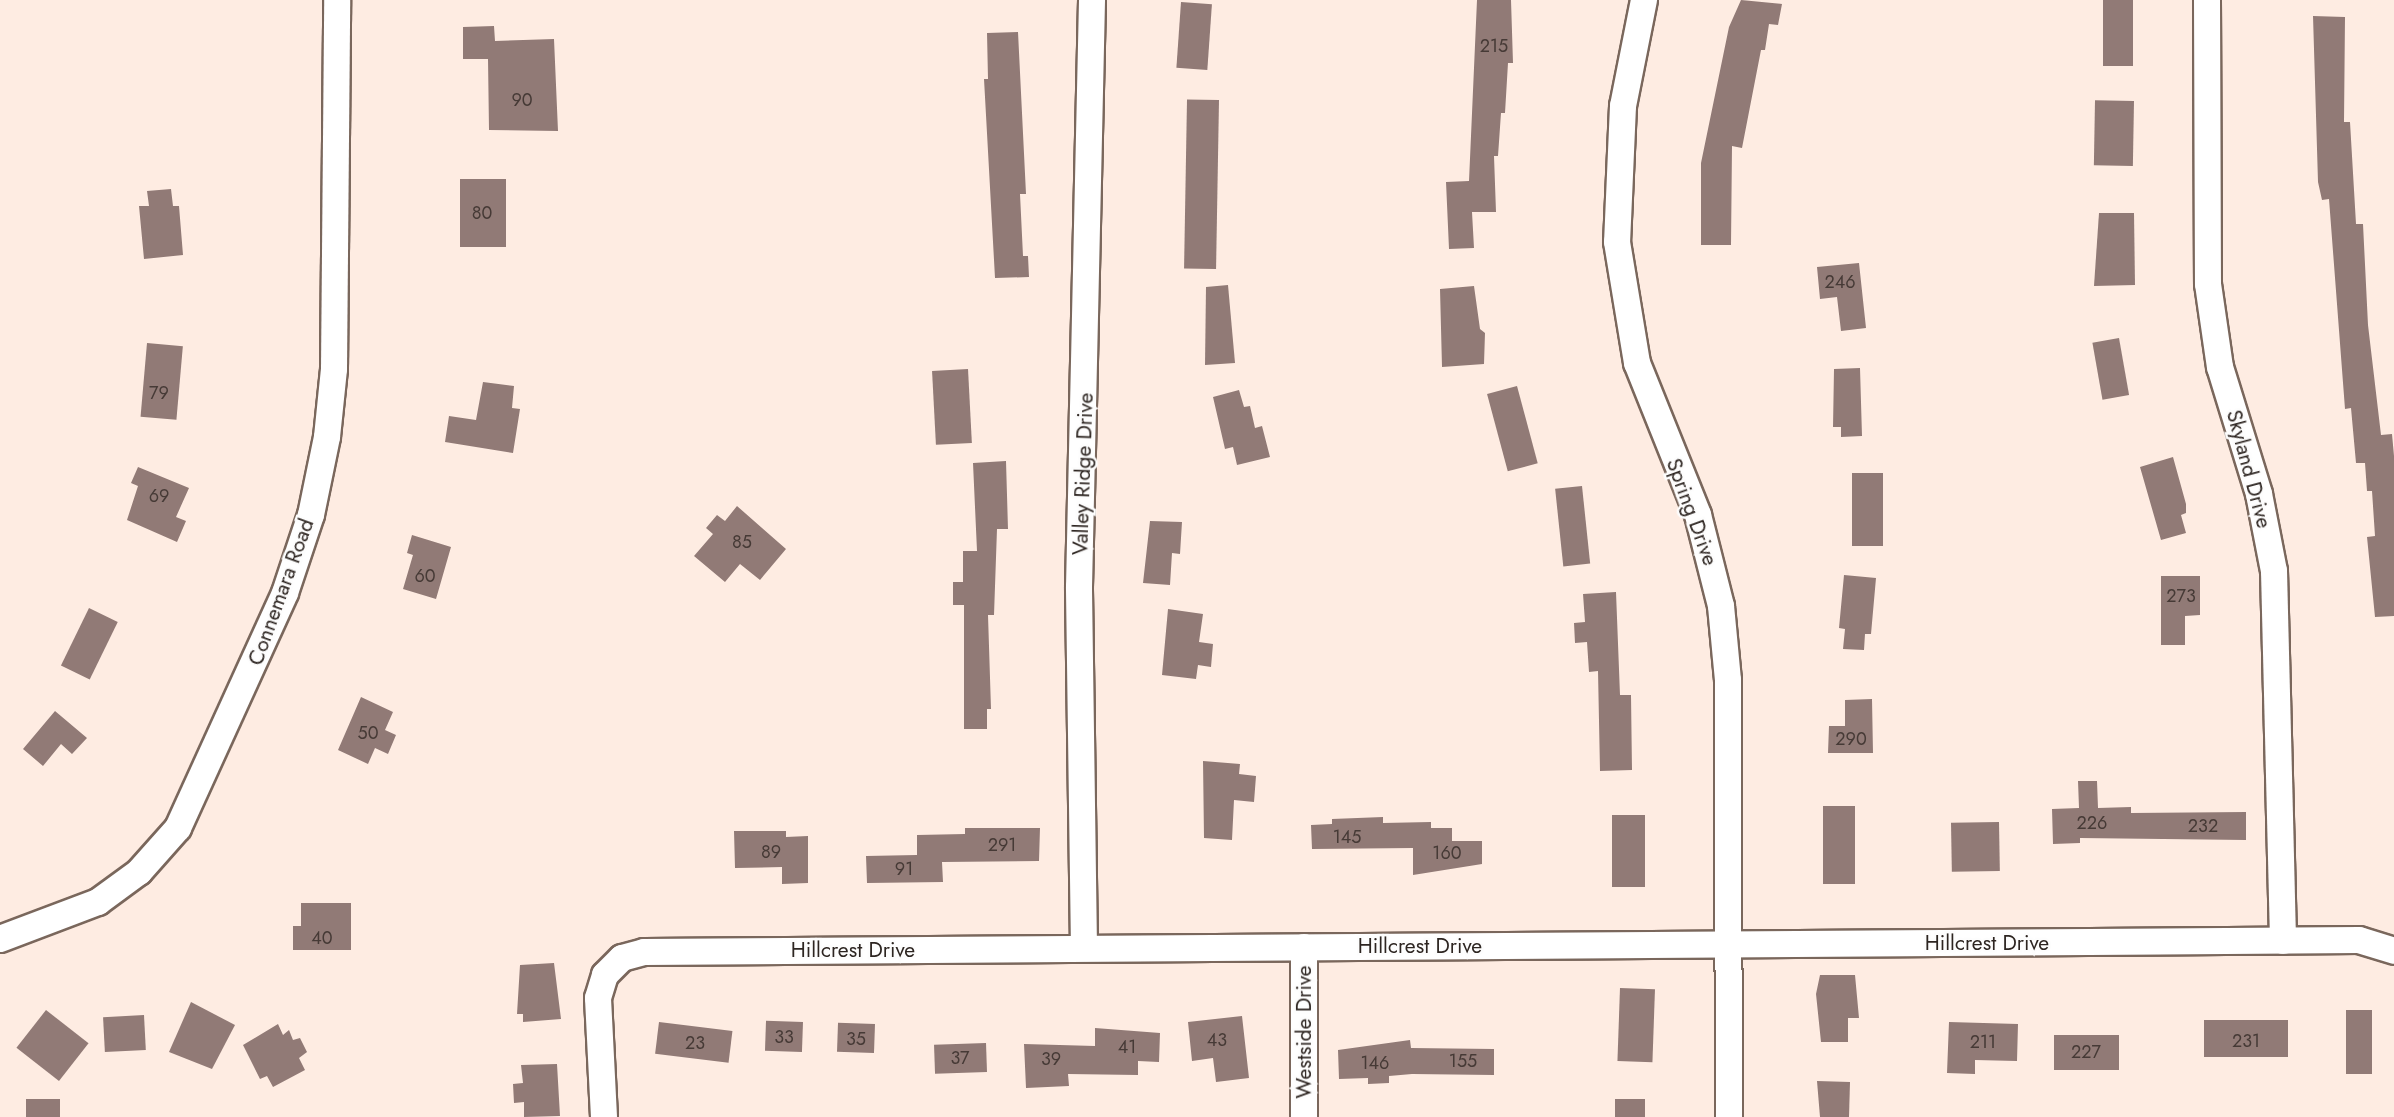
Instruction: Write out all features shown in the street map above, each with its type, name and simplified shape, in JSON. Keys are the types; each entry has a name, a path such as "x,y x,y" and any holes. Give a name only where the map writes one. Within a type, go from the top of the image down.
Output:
{"street":[{"name":"Connemara Road","path":"0,939 98,902 139,873 178,828 285,593 311,515 327,437 334,369 337,0"},
{"name":"Valley Ridge Drive","path":"1084,948 1079,587 1092,0"},
{"name":"Spring Drive","path":"1644,0 1623,106 1617,243 1637,363 1698,515 1721,606 1728,680 1729,1117"},
{"name":"Skyland Drive","path":"2207,0 2208,284 2220,367 2259,494 2274,571 2283,941"},
{"name":"Hillcrest Drive","path":"604,1117 599,1015 605,975 622,958 644,952 2359,940 2394,951"},
{"name":"Westside Drive","path":"1304,947 1304,1117"}],"building":[{"path":"1477,0 1511,0 1513,63 1508,63 1505,113 1501,113 1498,156 1494,156 1496,212 1472,212 1474,248 1449,249 1446,182 1469,181"},
{"path":"1741,0 1782,4 1778,25 1769,24 1765,50 1761,50 1742,148 1732,146 1731,245 1701,245 1701,163 1729,27"},
{"path":"2103,0 2133,0 2133,66 2103,66"},
{"path":"1181,2 1212,4 1207,70 1176,68"},
{"path":"2313,16 2345,17 2344,122 2350,122 2356,224 2363,224 2368,325 2381,435 2392,434 2394,456 2394,616 2375,617 2367,537 2375,536 2372,491 2367,491 2365,463 2356,463 2351,408 2345,409 2329,199 2322,200 2318,182"},
{"path":"494,26 495,41 554,39 558,131 489,130 488,59 463,59 463,27"},
{"path":"1018,32 1026,194 1020,194 1023,256 1028,256 1029,277 995,278 984,79 988,79 987,33"},
{"path":"1187,99 1219,100 1216,269 1184,268"},
{"path":"2095,100 2134,101 2133,166 2094,165"},
{"path":"460,179 506,179 506,247 460,247"},
{"path":"171,189 173,206 179,206 183,255 144,259 139,206 149,206 147,191"},
{"path":"2099,213 2134,213 2135,285 2094,286"},
{"path":"1859,263 1866,328 1841,331 1837,297 1820,299 1817,267"},
{"path":"1228,285 1235,363 1205,365 1206,287"},
{"path":"1474,286 1480,329 1485,333 1484,364 1442,367 1440,289"},
{"path":"2119,338 2129,395 2102,400 2092,343"},
{"path":"147,343 183,346 176,420 141,417"},
{"path":"1860,368 1862,436 1841,437 1841,427 1833,427 1834,369"},
{"path":"968,369 972,443 936,445 932,371"},
{"path":"483,382 514,386 512,408 520,409 513,453 445,442 449,416 476,420"},
{"path":"1517,386 1538,463 1508,471 1487,394"},
{"path":"1239,390 1244,407 1250,406 1255,428 1262,426 1270,457 1237,465 1233,447 1225,449 1213,397"},
{"path":"2173,457 2186,504 2186,513 2181,515 2186,533 2161,540 2140,467"},
{"path":"1006,461 1008,529 997,529 994,615 988,615 991,709 987,709 987,729 964,729 964,605 953,605 953,582 963,582 963,551 977,551 973,463"},
{"path":"138,467 189,488 176,517 186,521 177,542 127,520 138,486 131,483"},
{"path":"1852,473 1883,473 1883,546 1852,546"},
{"path":"1582,486 1590,564 1563,566 1555,489"},
{"path":"737,506 786,549 760,580 740,564 725,582 694,556 713,534 706,528 717,515 725,521"},
{"path":"1150,521 1182,522 1180,554 1172,553 1170,585 1143,583"},
{"path":"412,535 451,547 436,599 403,589 413,555 407,553"},
{"path":"1844,575 1876,578 1871,634 1865,634 1864,650 1843,649 1845,629 1839,628"},
{"path":"2161,576 2200,576 2200,615 2185,616 2185,645 2161,645"},
{"path":"1616,592 1620,695 1631,695 1632,770 1600,771 1598,671 1589,672 1587,642 1575,643 1574,623 1585,622 1583,594"},
{"path":"89,608 118,622 90,680 61,666"},
{"path":"1168,609 1203,614 1199,642 1213,644 1211,667 1198,665 1196,679 1162,675"},
{"path":"361,697 393,712 385,730 396,735 388,754 375,748 368,764 338,750"},
{"path":"1872,699 1873,753 1828,753 1829,726 1845,726 1845,700"},
{"path":"55,711 87,738 72,754 61,744 43,766 23,749"},
{"path":"1203,761 1240,764 1239,774 1256,776 1254,802 1234,800 1232,840 1204,838"},
{"path":"2078,781 2097,781 2098,808 2131,807 2131,813 2246,812 2246,840 2080,838 2080,843 2053,844 2052,809 2079,808"},
{"path":"1823,806 1855,806 1855,884 1823,884"},
{"path":"1612,815 1645,815 1645,887 1612,887"},
{"path":"1383,817 1383,823 1431,822 1431,828 1452,828 1452,841 1482,841 1482,864 1413,875 1413,848 1312,849 1311,825 1332,824 1332,819"},
{"path":"1999,822 2000,871 1952,872 1951,823"},
{"path":"965,828 1040,828 1039,861 942,862 943,882 867,883 866,856 917,855 917,835 965,834"},
{"path":"734,831 786,831 786,837 808,836 808,883 782,884 782,867 735,868"},
{"path":"301,903 351,903 351,950 293,950 293,926 301,926"},
{"path":"554,963 561,1019 523,1022 523,1014 517,1014 520,965"},
{"path":"1820,975 1855,975 1859,1018 1848,1018 1848,1042 1821,1042 1816,994"},
{"path":"1620,988 1655,989 1652,1062 1617,1061"},
{"path":"191,1002 235,1025 212,1069 169,1052"},
{"path":"46,1010 89,1043 59,1081 16,1048"},
{"path":"2346,1010 2372,1010 2372,1074 2346,1074"},
{"path":"144,1015 146,1050 105,1052 103,1017"},
{"path":"1242,1016 1249,1078 1216,1082 1213,1058 1192,1061 1188,1022"},
{"path":"2204,1020 2288,1020 2288,1057 2204,1057"},
{"path":"766,1021 803,1022 802,1052 765,1051"},
{"path":"659,1022 732,1031 729,1063 655,1054"},
{"path":"1949,1022 2018,1024 2017,1061 1975,1060 1975,1074 1947,1073"},
{"path":"838,1023 875,1024 874,1053 837,1052"},
{"path":"278,1024 283,1035 289,1030 293,1040 300,1038 307,1052 299,1058 305,1070 273,1087 267,1076 260,1079 243,1045"},
{"path":"1095,1028 1160,1033 1159,1062 1138,1061 1138,1075 1068,1074 1069,1086 1026,1088 1024,1044 1095,1046"},
{"path":"2054,1035 2119,1035 2119,1070 2054,1070"},
{"path":"1410,1040 1411,1048 1494,1049 1494,1075 1412,1074 1389,1076 1389,1083 1368,1084 1368,1078 1339,1079 1338,1050"},
{"path":"986,1043 987,1072 935,1074 934,1045"},
{"path":"557,1064 560,1116 524,1117 524,1102 514,1103 513,1084 523,1083 521,1065"},
{"path":"1817,1081 1850,1082 1849,1117 1820,1117"},
{"path":"26,1099 60,1099 60,1117 26,1117"},
{"path":"1615,1099 1645,1099 1645,1117 1615,1117"}]}
